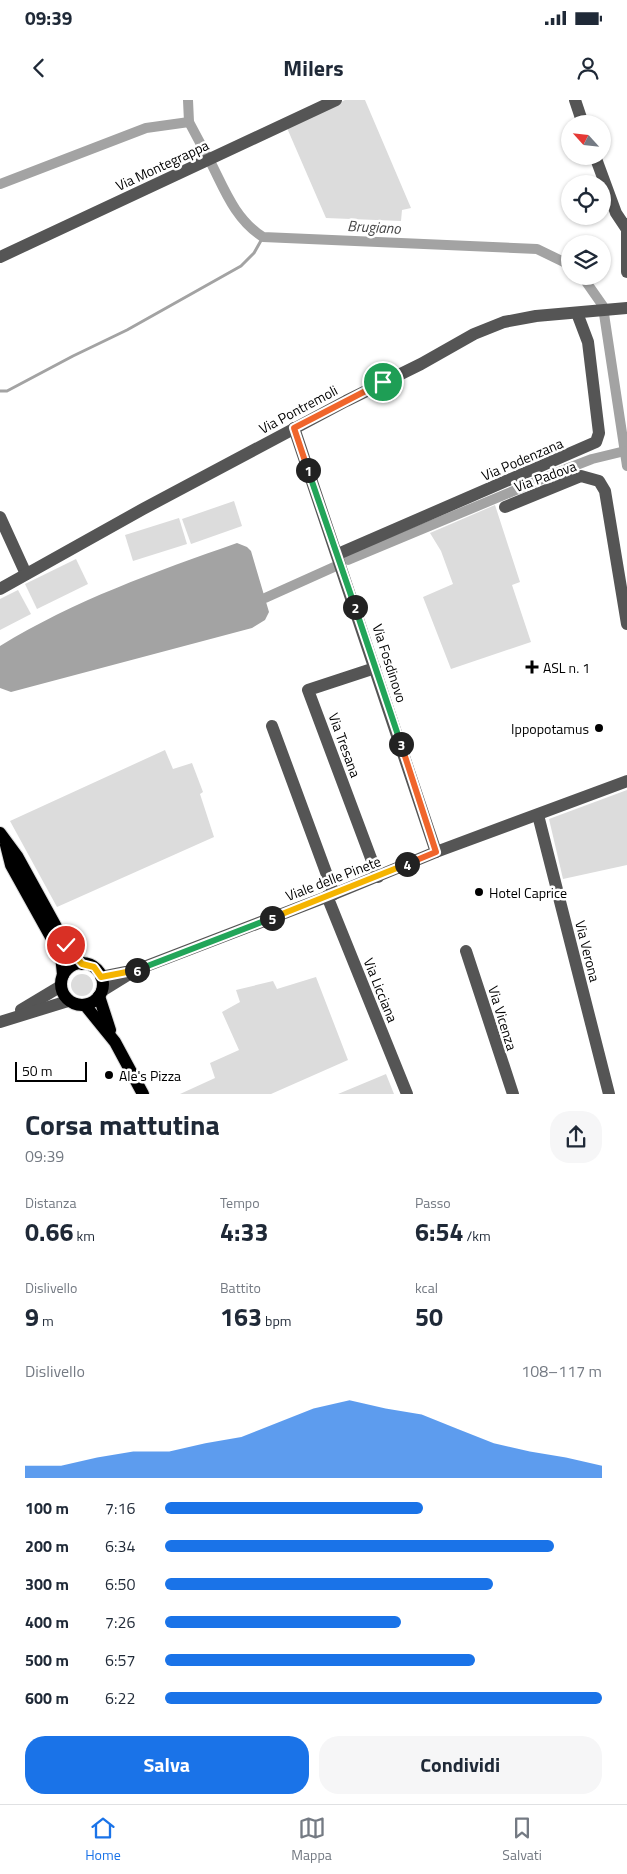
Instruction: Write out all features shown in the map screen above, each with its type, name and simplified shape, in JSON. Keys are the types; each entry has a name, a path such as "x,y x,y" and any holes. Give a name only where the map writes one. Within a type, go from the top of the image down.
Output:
{"main road":[{"path":"2,836 18,856 66,945 82,964"},
{"path":"2,836 11,866 61,956 62,981 68,1001 84,1005 115,1042 143,1094"},
{"path":"62,981 71,967 82,964 94,967 101,977 101,994 115,1042"},
{"name":"Viale delle Pinete","path":"84,1005 91,1003 101,994"}],"street":[{"name":"Via Montegrappa","path":"0,257 336,100"},
{"path":"576,100 580,115"},
{"path":"598,165 616,213 627,226 627,272"},
{"name":"Via Pontremoli","path":"0,589 294,428 421,364 474,334 512,321 536,316 623,308"},
{"name":"Via Podenzana","path":"338,554 596,442 599,433 584,312"},
{"name":"Via Fosdinovo","path":"294,428 338,554 436,852"},
{"name":"Via Padova","path":"505,507 581,476 599,481 605,491 627,624"},
{"path":"0,517 26,574"},
{"name":"Via Tresana","path":"375,668 308,690 378,877"},
{"name":"Via Licciana","path":"272,726 331,895 407,1094"},
{"name":"Viale delle Pinete","path":"101,977 134,971 378,877 436,852 627,781"},
{"name":"Via Verona","path":"538,815 609,1094"},
{"name":"Via Vicenza","path":"466,951 513,1094"},
{"name":"Viale delle Pinete","path":"101,994 134,971"},
{"path":"4,1020 62,981"},
{"path":"4,1020 68,1001"}],"shaded area":[{"path":"345,100 365,100 411,208 402,210 401,221 326,218 287,128"},
{"path":"234,501 242,526 191,544 182,519"},
{"path":"495,505 520,582 512,585 531,642 451,669 423,597 453,584 441,551 430,533"},
{"path":"179,518 187,544 133,561 125,535"},
{"path":"237,543 251,551 269,612 265,620 252,628 11,692 0,688 0,646 86,601 146,576"},
{"path":"76,559 88,584 37,609 25,584"},
{"path":"18,590 31,614 0,630 0,599"},
{"path":"165,750 173,769 192,763 203,792 200,794 214,837 57,907 10,821"},
{"path":"627,790 627,865 563,879 549,819"},
{"path":"82,974 90,977 93,985 90,993 82,996 74,993 71,985 74,977"},
{"path":"316,977 348,1060 271,1094 180,1094 215,1078 210,1063 239,1050 222,1012 240,1002 236,990 273,981 277,989"},
{"path":"386,1074 394,1094 338,1094"}],"waterway":[{"name":"Brugiano","path":"188,100 189,122 206,154"},
{"path":"0,184 146,128 189,122"},
{"name":"Brugiano","path":"212,165 238,214 263,237 537,249 561,261"},
{"path":"0,391 7,391 127,330 241,266 254,253 263,237"},
{"name":"Brugiano","path":"588,285 603,306"},
{"name":"Brugiano","path":"604,314 627,466"},
{"name":"Brugiano","path":"348,560 566,469 592,459 625,451"},
{"name":"Brugiano","path":"265,598 334,567"}],"place":[{"name":"ASL n. 1","path":"532,667"},
{"name":"Ippopotamus","path":"599,728"},
{"name":"Hotel Caprice","path":"479,892"},
{"name":"Ale's Pizza","path":"109,1075"}],"route":[{"path":"66,945 82,964 94,967 101,977 134,971 378,877 436,852 338,554 294,428 383,382"}]}
